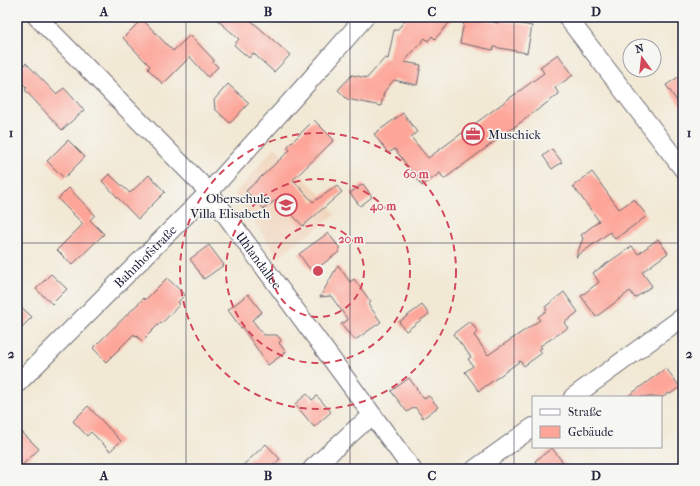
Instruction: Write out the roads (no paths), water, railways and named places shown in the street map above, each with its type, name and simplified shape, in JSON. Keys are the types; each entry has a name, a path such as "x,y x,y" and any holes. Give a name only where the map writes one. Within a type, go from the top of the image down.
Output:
{"street":[{"name":"Uhlandallee","path":"37,17 209,192 412,469"},
{"name":"Bahnhofstraße","path":"17,384 209,192 325,63 364,17"},
{"path":"567,17 683,169"},
{"path":"575,396 683,317"},
{"path":"312,469 373,416"},
{"path":"475,469 532,428"}],"place":[{"name":"Muschick","path":"473,134"},
{"name":"Oberschule Villa Elisabeth","path":"286,205"}]}
